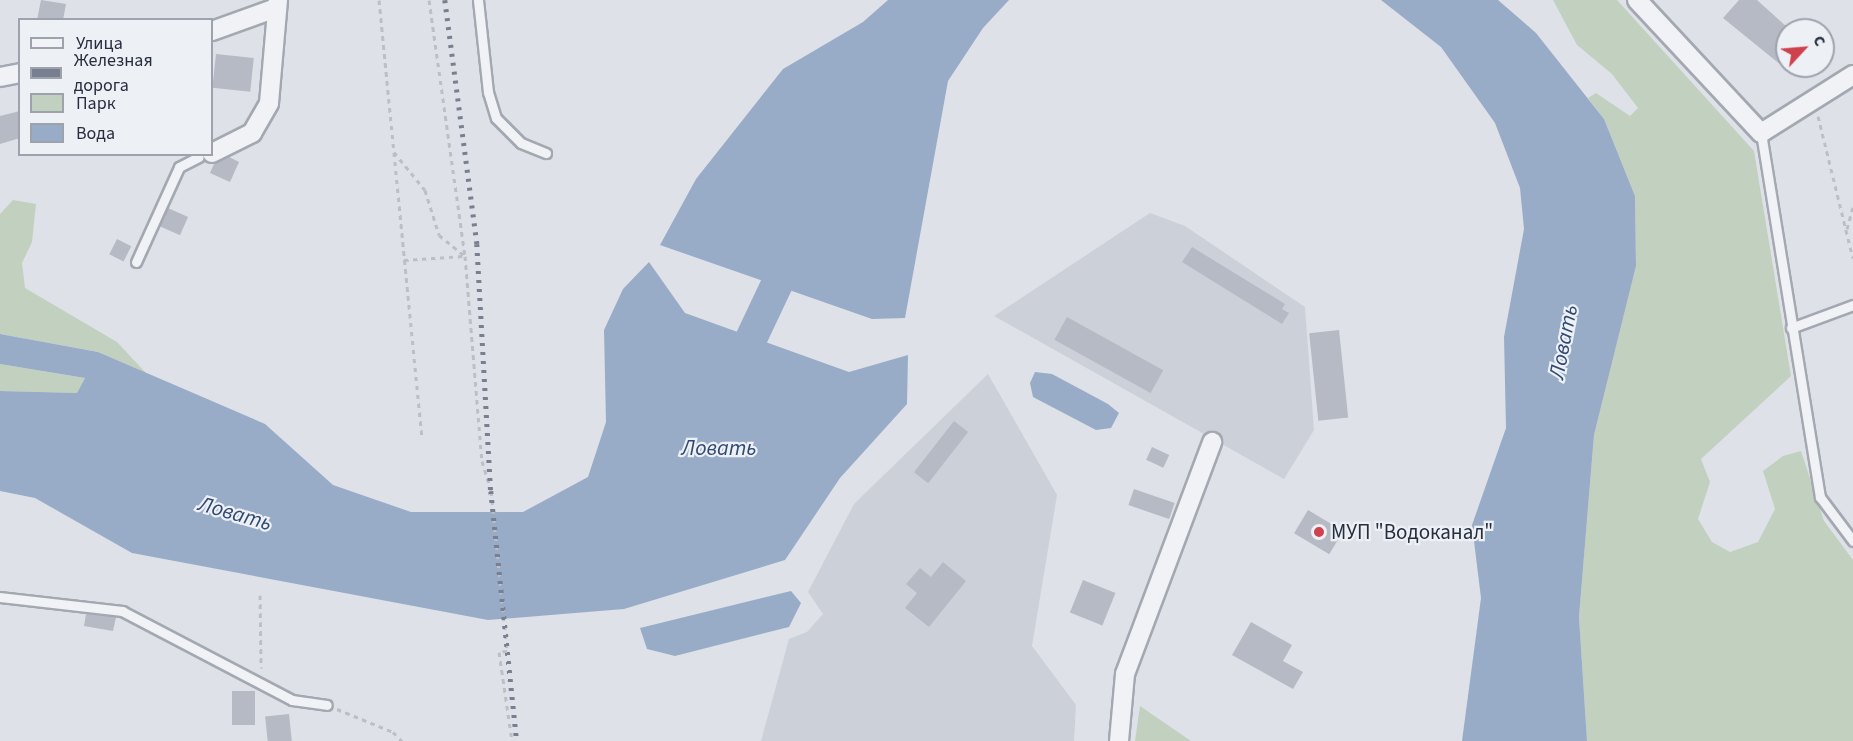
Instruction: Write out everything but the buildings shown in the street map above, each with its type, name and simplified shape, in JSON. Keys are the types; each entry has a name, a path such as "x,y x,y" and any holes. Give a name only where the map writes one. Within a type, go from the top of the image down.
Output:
{"street":[{"path":"1637,0 1761,133 1853,75"},
{"path":"213,31 277,4 269,103 252,133 213,151"},
{"path":"0,77 18,73"},
{"path":"1119,741 1125,674 1212,442"}],"lane":[{"path":"478,0 488,92 496,118 521,143 546,153"},
{"path":"1761,133 1820,497 1853,541"},
{"path":"136,262 179,167 203,156"},
{"path":"1791,328 1853,305"},
{"path":"0,597 122,611 292,700 327,705"}],"path":[{"path":"379,0 422,438"},
{"path":"429,0 465,256 482,461 491,491 507,651 499,652 512,741"},
{"path":"1814,100 1853,258"},
{"path":"392,150 425,190 439,235 465,256"},
{"path":"1846,230 1853,207"},
{"path":"404,260 465,256"},
{"path":"260,595 261,685"},
{"path":"327,705 393,732 402,741"}],"shaded area":[{"path":"1150,213 1185,226 1305,307 1314,430 1284,479 994,316"},
{"path":"988,374 1057,495 1032,646 1076,705 1074,741 761,741 789,639 807,632 823,614 808,592 854,504"}],"green space":[{"path":"1553,0 1617,0 1754,151 1791,376 1701,459 1710,482 1698,519 1712,542 1730,552 1758,542 1775,509 1763,471 1783,456 1801,451 1824,521 1853,560 1853,741 1587,741 1579,617 1594,435 1636,266 1635,196 1604,119 1588,98 1596,93 1630,116 1638,108 1612,74 1577,45"},
{"path":"13,200 36,204 32,242 22,263 25,288 117,342 146,373 98,352 0,334 0,214"},
{"path":"0,364 85,378 77,393 0,391"},
{"path":"1140,706 1191,741 1135,741"}],"water":[{"path":"888,0 1009,0 983,28 948,81 905,318 872,319 660,245 696,179 783,69 863,22"},
{"name":"Ловать","path":"1381,0 1498,0 1536,33 1604,119 1635,196 1636,266 1594,435 1579,617 1587,741 1462,741 1481,598 1472,525 1506,428 1504,337 1524,229 1520,188 1495,123 1441,47"},
{"name":"Ловать","path":"649,262 685,313 849,372 908,355 907,404 840,478 785,560 624,609 488,620 132,553 35,498 0,491 0,391 77,393 85,378 0,364 0,334 98,352 265,424 333,485 411,512 523,512 588,477 606,422 604,330 623,289"},
{"path":"1035,372 1052,374 1108,404 1119,413 1111,428 1096,430 1033,397 1030,383"},
{"path":"791,591 801,603 789,627 675,656 647,649 640,628"}],"waterway":[{"name":"Ловать","path":"733,377 794,248"}],"railway":[{"path":"445,0 477,244 491,491 517,741"}],"place":[{"name":"МУП \"Водоканал\"","path":"1319,532"}]}
